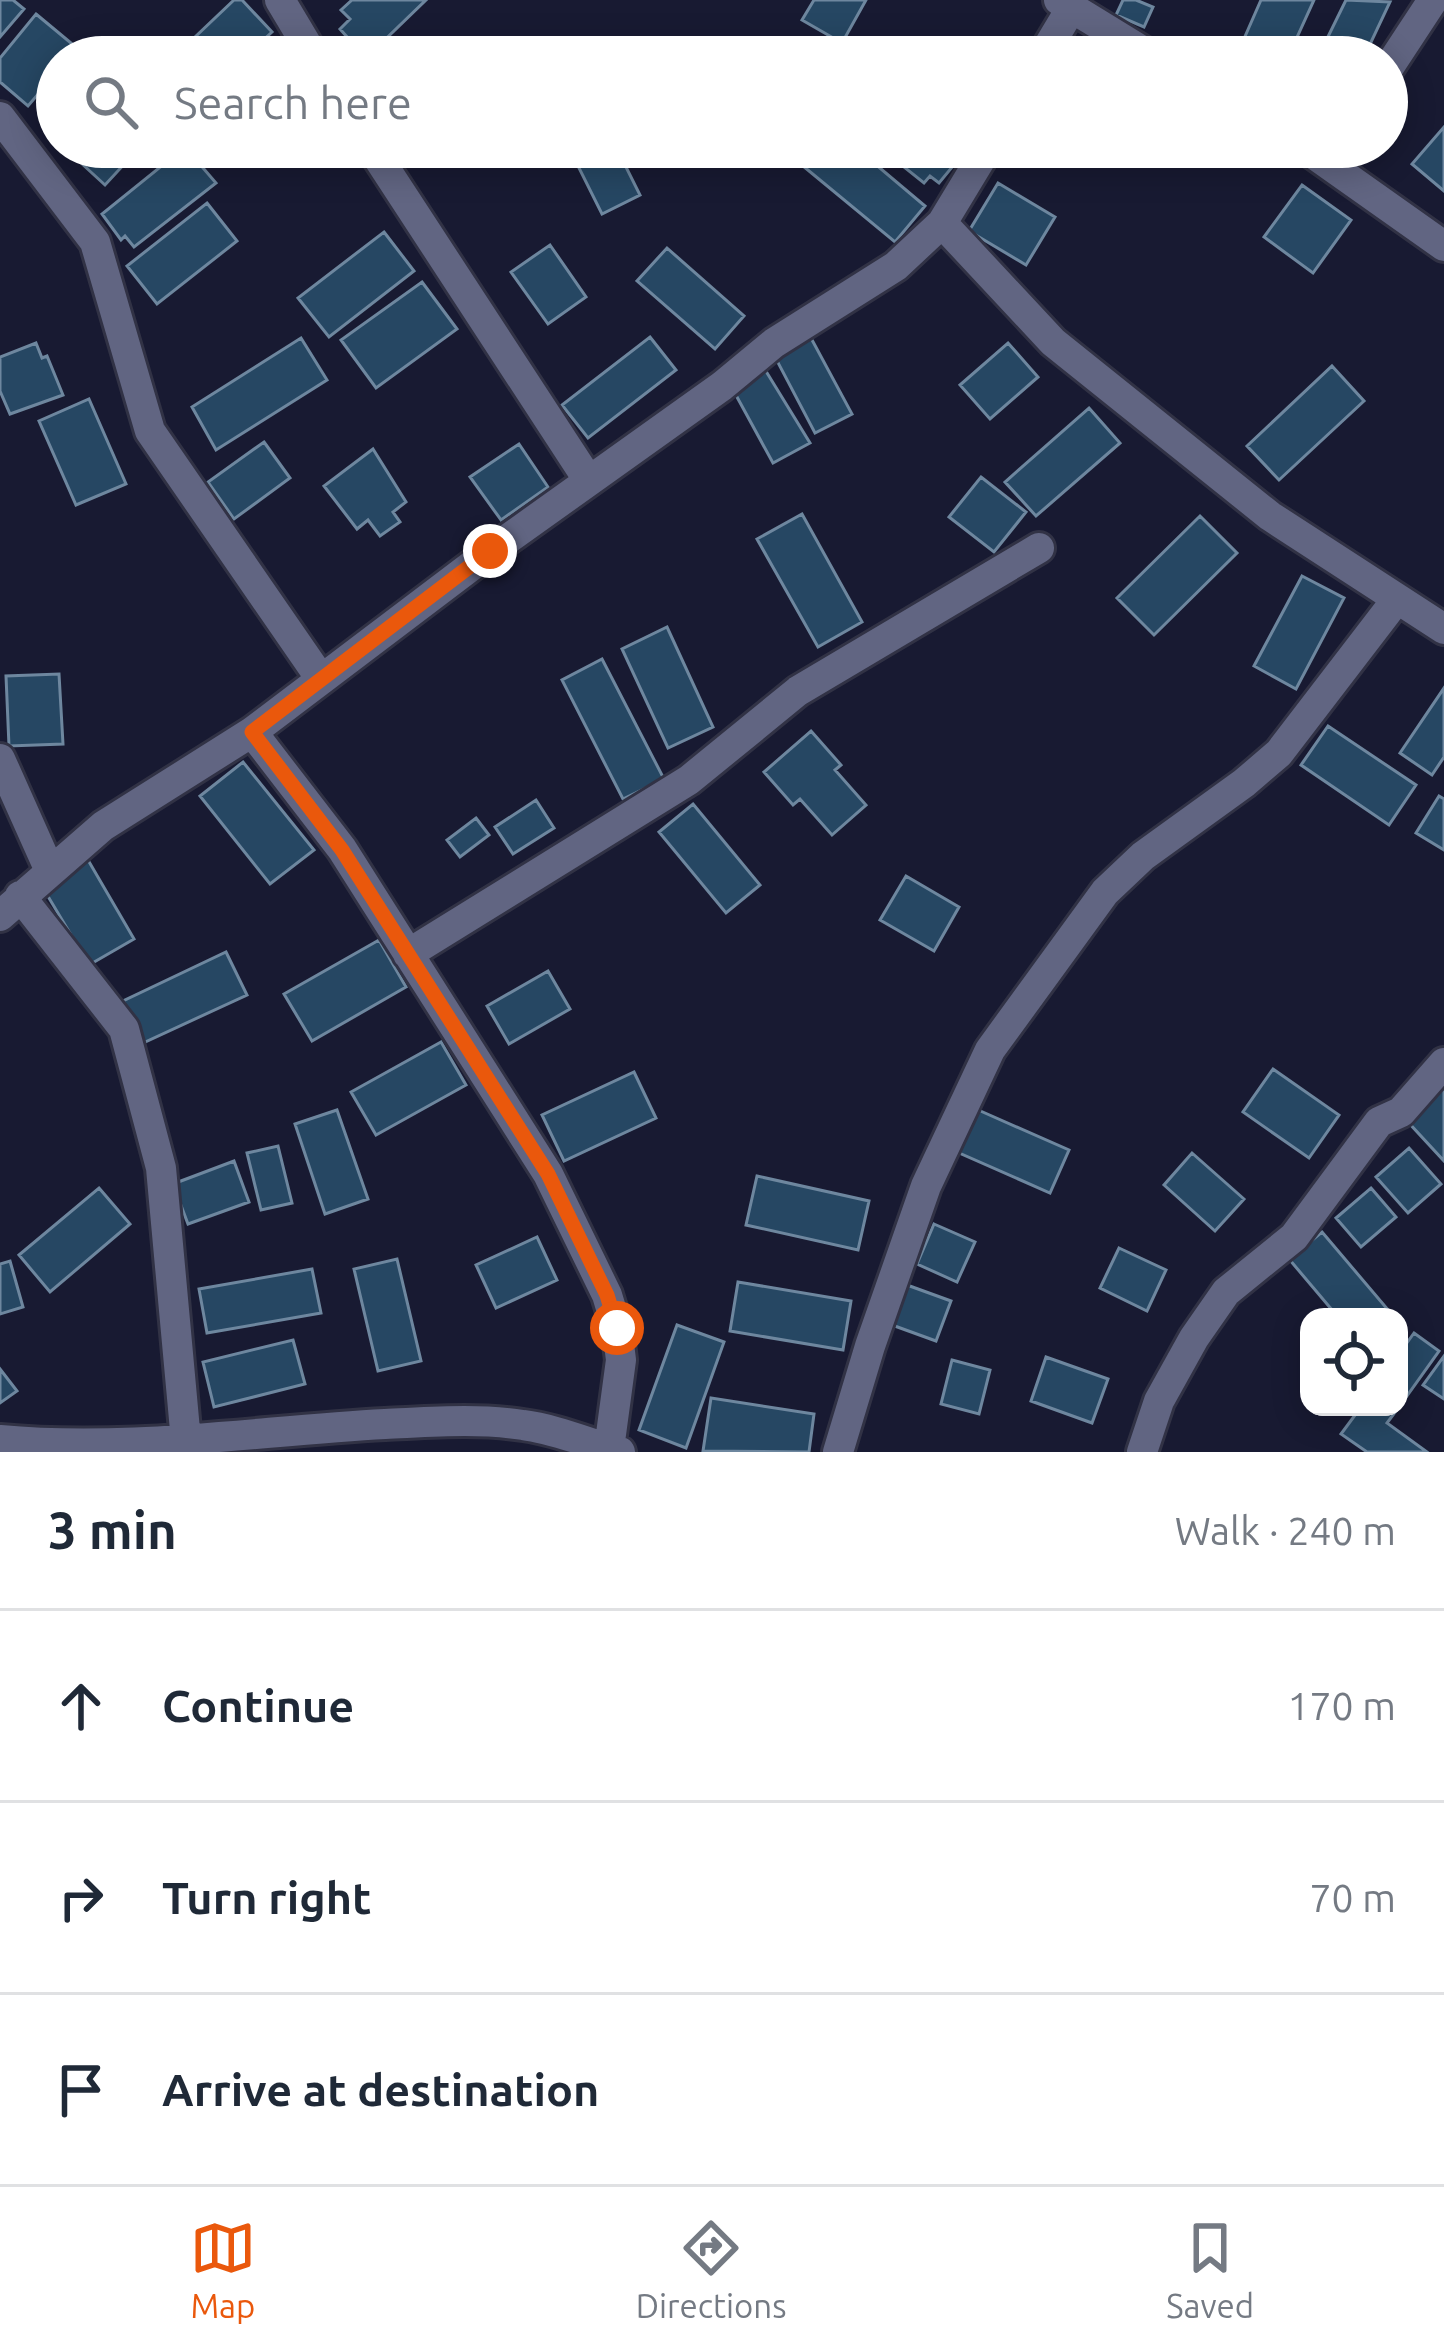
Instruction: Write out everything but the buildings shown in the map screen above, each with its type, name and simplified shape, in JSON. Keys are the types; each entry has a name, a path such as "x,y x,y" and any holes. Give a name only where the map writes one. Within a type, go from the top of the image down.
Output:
{"street":[{"path":"280,0 301,36"},
{"path":"1408,38 1433,0"},
{"path":"1051,36 1065,4 1118,36"},
{"path":"0,117 36,164"},
{"path":"39,168 95,242 150,431 321,679"},
{"path":"385,168 589,481"},
{"path":"187,1448 161,1168 124,1029 10,906 103,826 252,732 774,343 896,266 942,223 975,168"},
{"path":"1350,168 1444,245"},
{"path":"942,223 1053,342 1270,516 1444,629"},
{"path":"408,954 689,779 798,691 1039,548"},
{"path":"838,1452 926,1186 990,1050 1105,892 1143,856 1279,753 1396,598"},
{"path":"0,1440 47,1446 187,1448 352,1426 462,1420 525,1425 614,1450 621,1360 607,1295 548,1174 342,850 252,732"},
{"path":"0,759 50,871"},
{"path":"1142,1452 1159,1402 1226,1292 1294,1237 1378,1122 1401,1112 1444,1064"}],"route":[{"path":"490,551 252,732 342,850 548,1174 607,1295 617,1328"}]}
